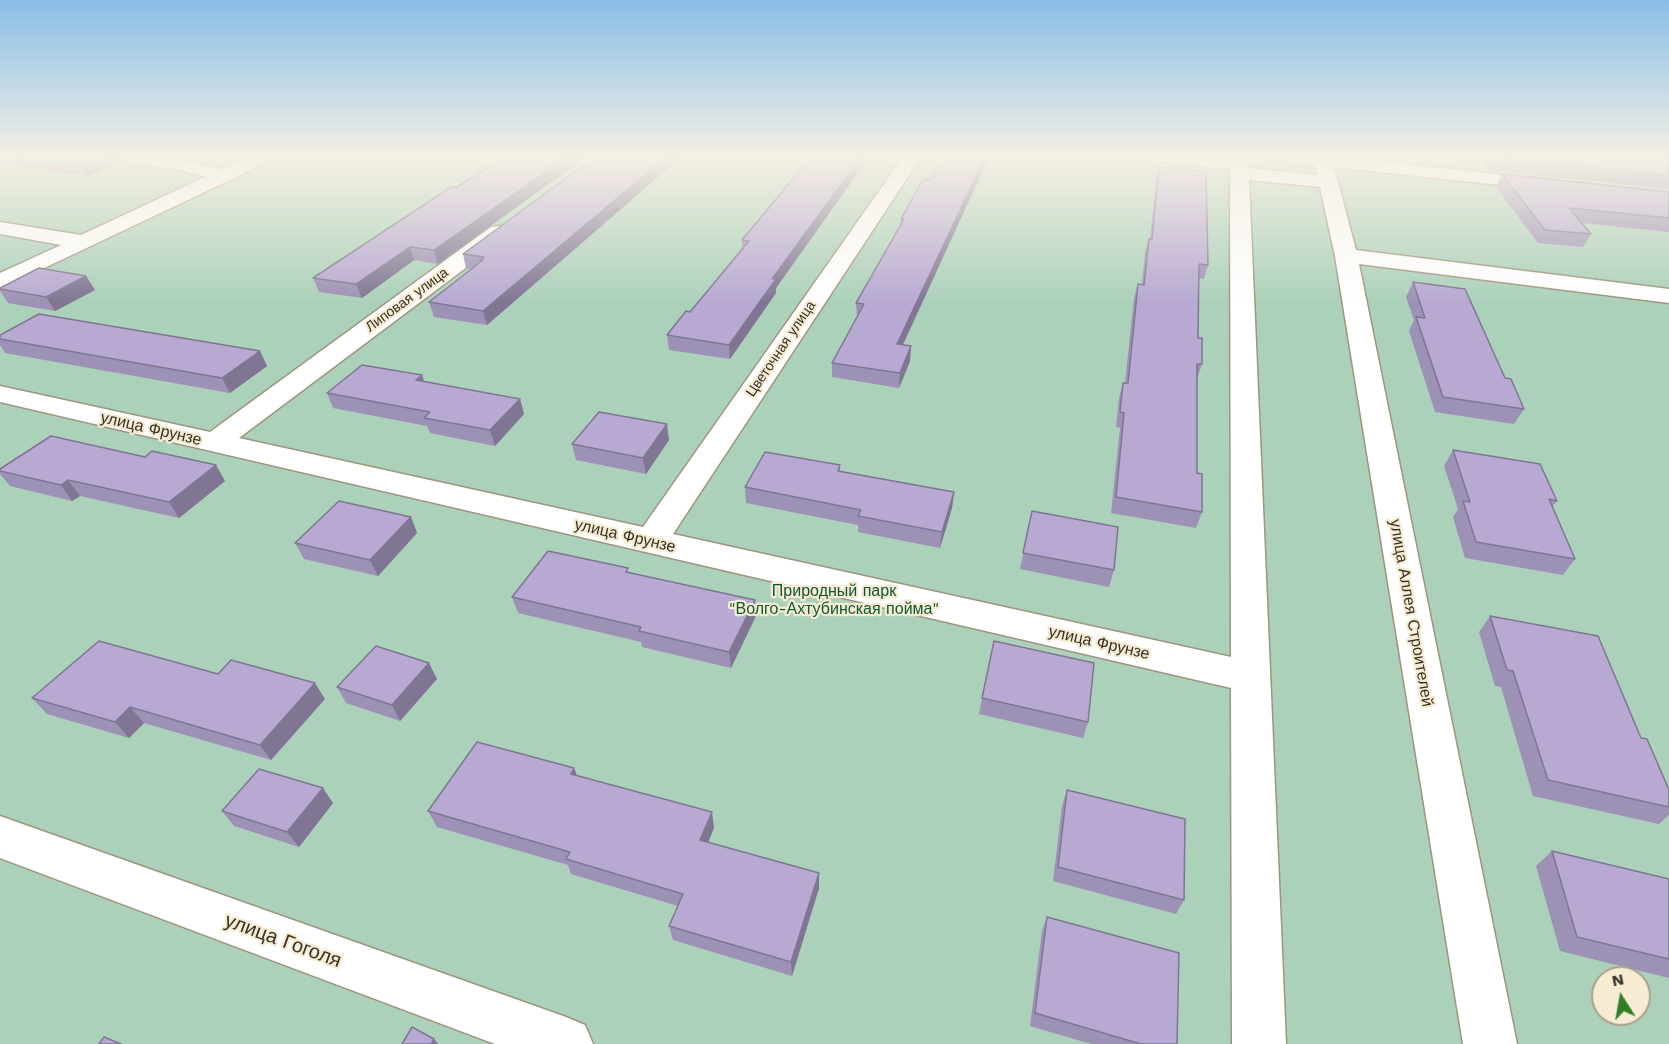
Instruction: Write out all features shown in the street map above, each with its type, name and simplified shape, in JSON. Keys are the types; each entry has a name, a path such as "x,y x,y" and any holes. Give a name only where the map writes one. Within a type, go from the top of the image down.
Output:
{"street":[{"path":"0,282 160,206"},
{"name":"Цветочная улица","path":"650,542 879,206"},
{"path":"1240,206 1258,1044"},
{"name":"улица Аллея Строителей","path":"1334,206 1346,256 1490,1044"},
{"name":"Липовая улица","path":"214,443 516,219"},
{"path":"0,228 84,242"},
{"path":"1346,256 1669,296"},
{"name":"улица Фрунзе","path":"0,394 1250,677"},
{"name":"улица Гоголя","path":"0,837 566,1044"}],"green space":[{"name":"Природный парк \"Волго-Ахтубинская пойма\"","path":"0,206 1669,206 1669,1044 0,1044"}],"building":[{"path":"423,206 497,206 434,250 410,247 356,284 313,278"},
{"path":"529,206 608,206 483,311 429,302 484,257 463,254"},
{"path":"770,206 825,206 772,279 776,279 729,345 667,335 686,311 690,312 749,241 742,240"},
{"path":"908,206 962,206 897,344 911,346 900,373 832,363 864,304 856,303 904,219 901,219"},
{"path":"1155,206 1207,206 1208,265 1199,264 1198,338 1202,338 1202,364 1197,364 1197,473 1202,474 1202,512 1116,497 1124,413 1120,412 1123,383 1128,383 1138,284 1144,285 1149,239 1152,239"},
{"path":"1526,206 1669,206 1669,218 1569,208 1591,234 1545,230"},
{"path":"39,268 86,276 46,297 0,289"},
{"path":"1413,282 1465,289 1505,378 1511,379 1524,409 1443,397 1416,317 1425,318"},
{"path":"39,314 260,351 222,378 0,339 0,335"},
{"path":"362,365 422,375 416,380 520,399 490,430 424,418 430,412 327,393"},
{"path":"599,412 667,424 643,458 572,444"},
{"path":"51,436 145,457 152,451 216,465 169,502 68,480 61,485 0,471"},
{"path":"1453,450 1540,464 1557,501 1549,499 1575,559 1476,542 1463,501 1470,502"},
{"path":"765,452 840,465 838,471 954,492 942,532 858,516 861,510 745,487"},
{"path":"339,501 411,517 370,560 295,543"},
{"path":"1032,511 1118,527 1114,570 1023,553"},
{"path":"548,551 628,568 626,572 755,600 729,652 639,631 641,627 512,597"},
{"path":"1490,616 1598,636 1641,738 1647,739 1669,790 1669,807 1548,780 1513,671 1507,670"},
{"path":"99,641 218,674 231,660 315,683 260,745 130,707 115,722 32,698"},
{"path":"994,641 1094,663 1088,722 982,698"},
{"path":"376,646 429,663 392,705 337,687"},
{"path":"477,742 574,768 571,774 712,812 700,840 819,873 791,962 669,926 683,894 566,859 570,852 428,811"},
{"path":"259,769 323,788 287,832 222,811"},
{"path":"1067,790 1185,819 1184,900 1058,867"},
{"path":"1552,851 1669,879 1669,959 1577,937"},
{"path":"1047,917 1179,953 1177,1044 1141,1044 1035,1013"},
{"path":"412,1027 434,1039 431,1044 402,1044"},
{"path":"104,1037 121,1044 99,1044"}]}
